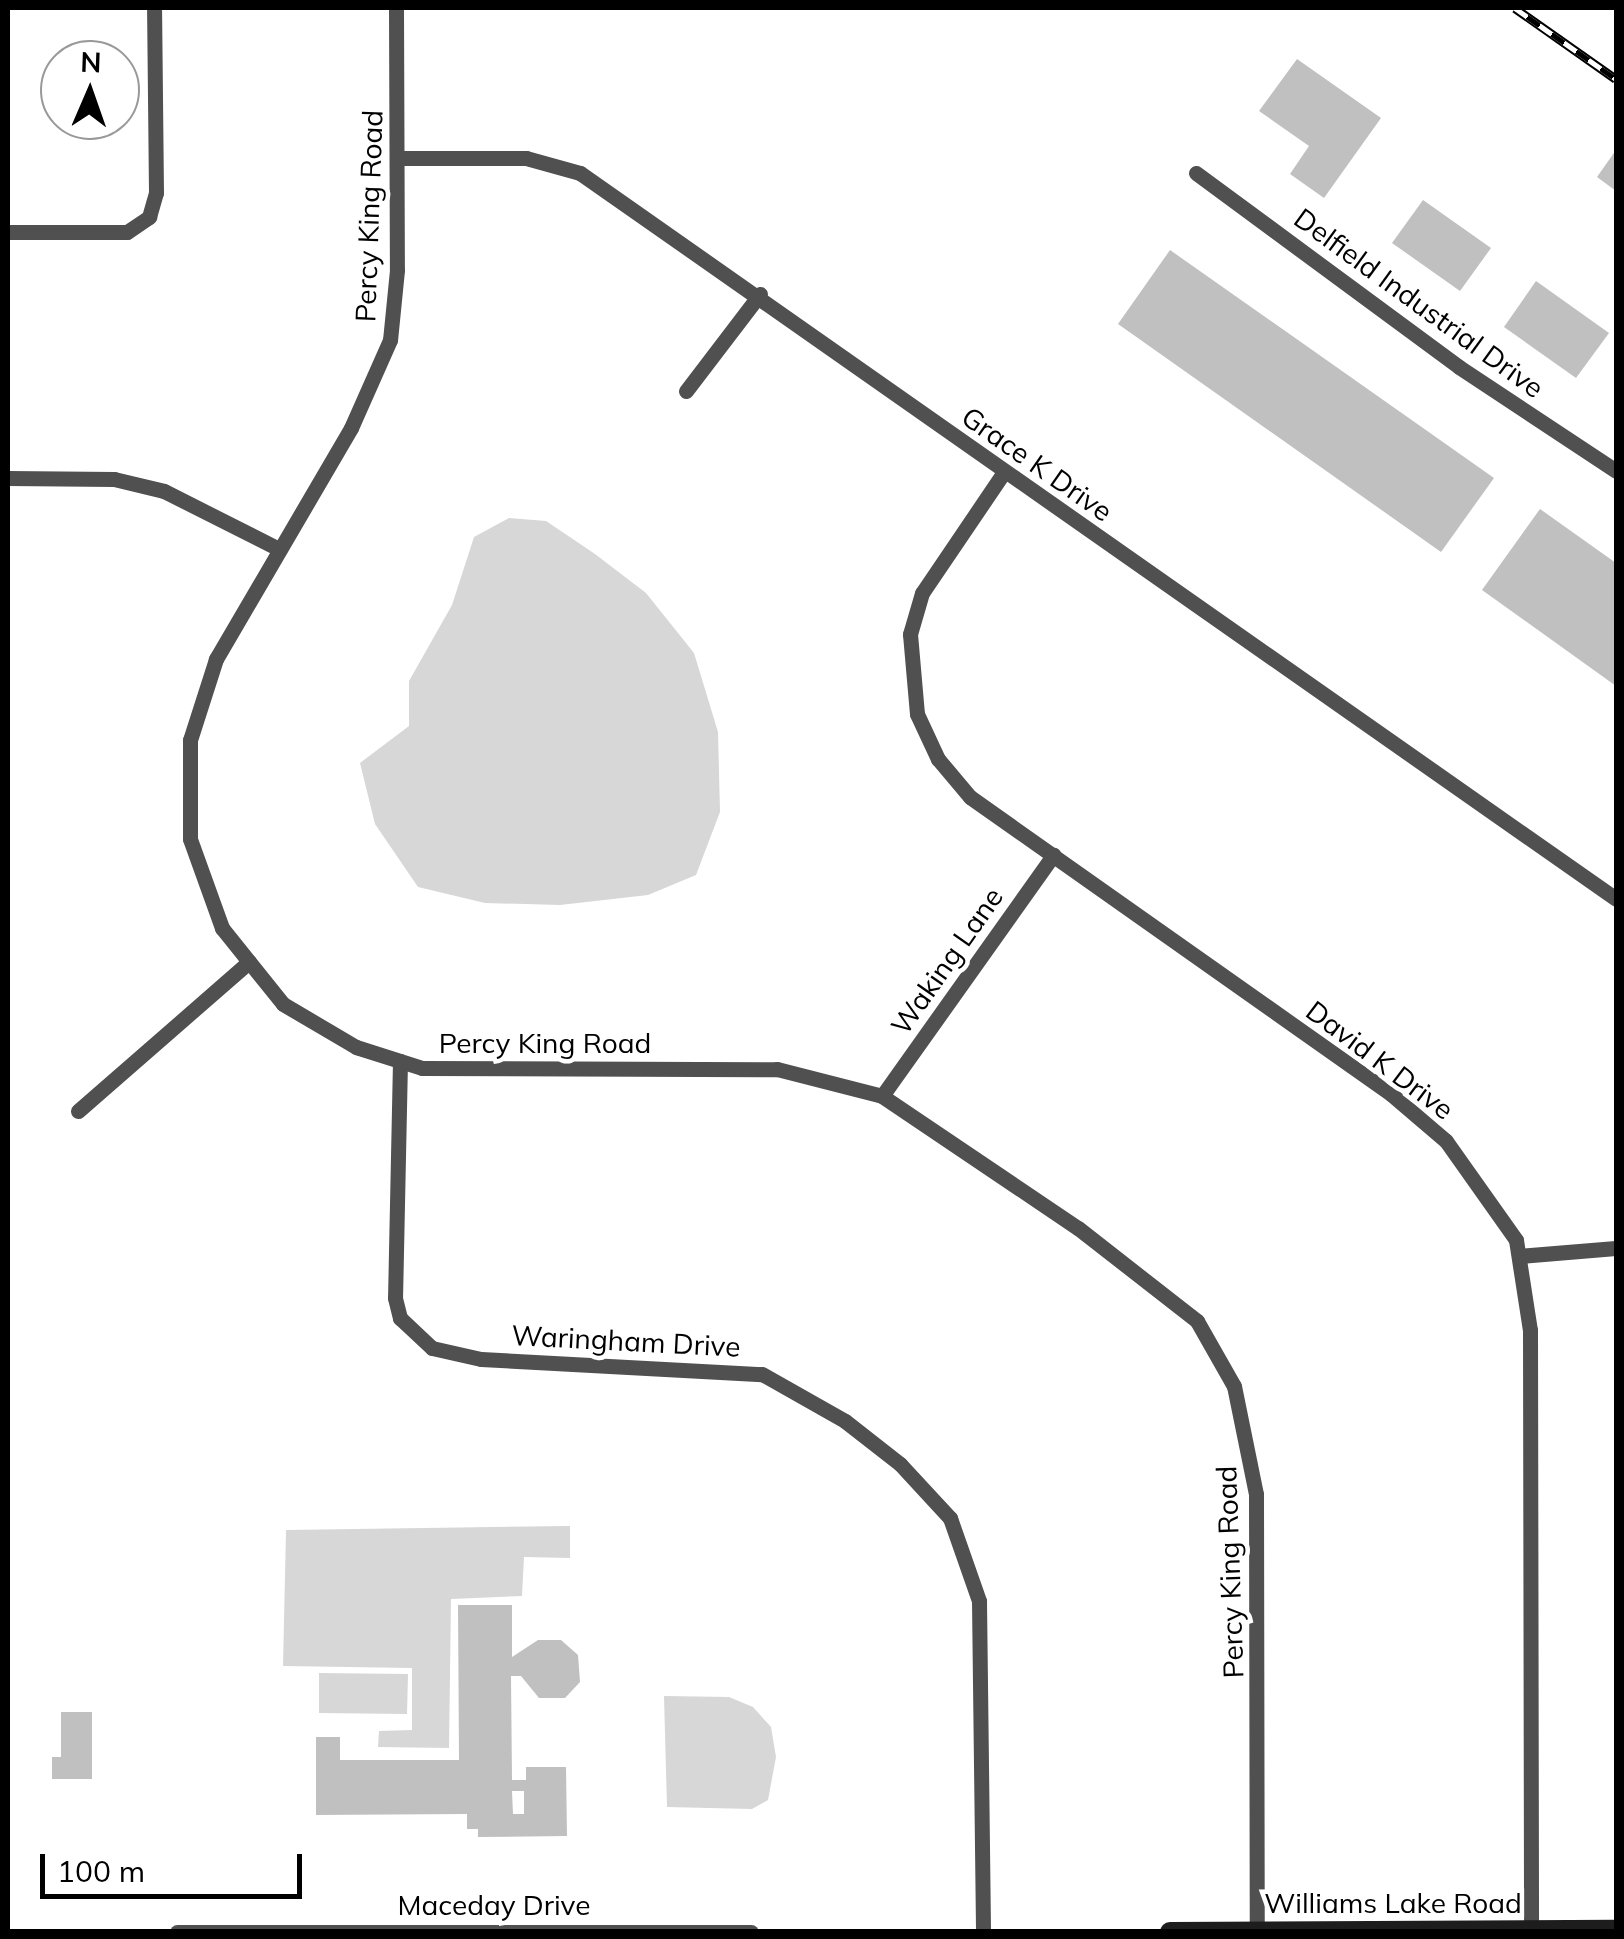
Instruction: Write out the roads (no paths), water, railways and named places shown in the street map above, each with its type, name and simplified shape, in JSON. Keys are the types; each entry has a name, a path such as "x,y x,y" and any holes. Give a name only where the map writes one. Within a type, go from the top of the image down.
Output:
{"main road":[{"name":"Williams Lake Road","path":"1170,1932 1616,1930"}],"street":[{"path":"8,232 128,232 149,217 156,193 154,8"},
{"name":"Percy King Road","path":"396,8 399,158 390,340 351,428 216,659 190,740 190,838 222,928 282,1004 356,1047 422,1068 777,1069 882,1096 1078,1228 1196,1321 1234,1386 1256,1494 1257,1930"},
{"name":"Grace K Drive","path":"399,158 557,164 760,294 1004,472 1616,899"},
{"name":"Delfield Industrial Drive","path":"1196,173 1459,366 1616,471"},
{"path":"686,391 760,294"},
{"name":"David K Drive","path":"1004,472 922,594 910,671 917,714 938,759 970,797 1392,1094 1446,1140 1487,1192 1519,1256 1530,1330 1531,1930"},
{"path":"8,478 114,480 164,491 262,534 280,549"},
{"name":"Waking Lane","path":"882,1096 1052,855"},
{"path":"78,1111 249,962"},
{"name":"Waringham Drive","path":"400,1061 396,1298 400,1318 432,1348 481,1359 762,1374 845,1421 900,1464 950,1518 978,1601 984,1932"},
{"path":"1519,1256 1616,1248"},
{"name":"Maceday Drive","path":"177,1932 751,1932"}],"railway":[{"path":"1515,8 1616,79"}]}
